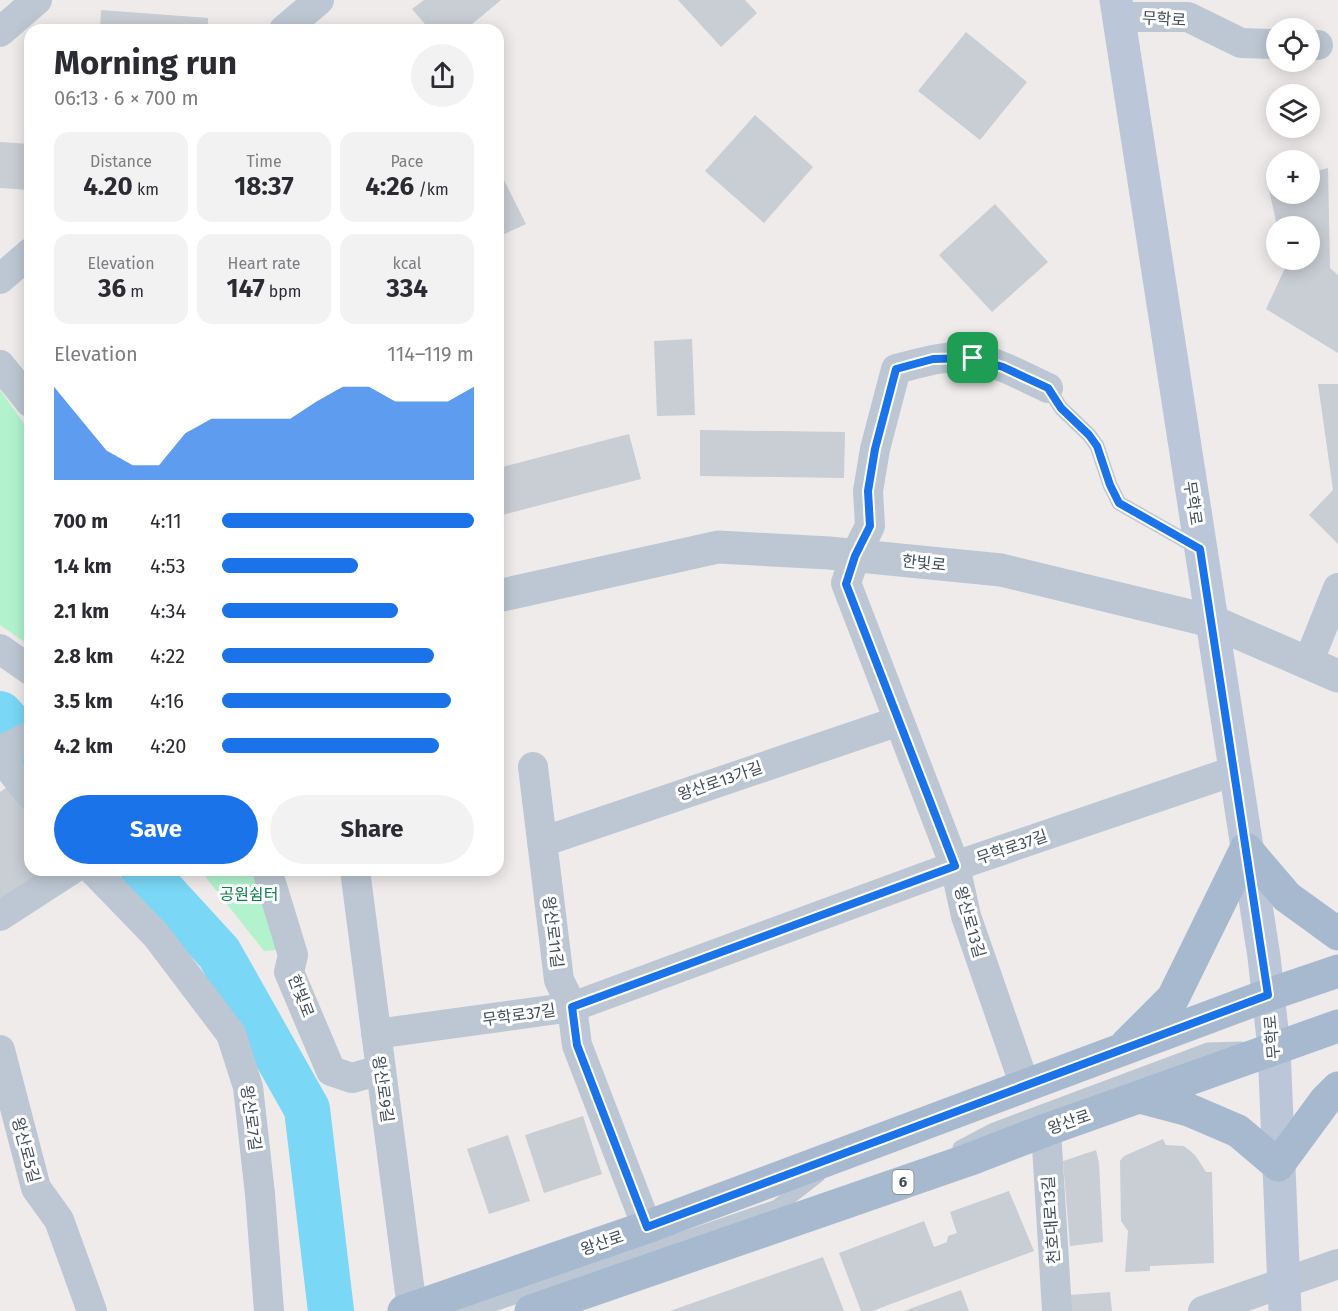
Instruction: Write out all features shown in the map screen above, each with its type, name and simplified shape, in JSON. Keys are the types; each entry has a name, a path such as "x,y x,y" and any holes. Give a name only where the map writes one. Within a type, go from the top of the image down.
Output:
{"main road":[{"name":"무학로","path":"1118,9 1268,995 1274,1048 1285,1296"},
{"path":"1122,1050 1173,998 1246,849 1287,897 1338,934"},
{"name":"왕산로","path":"408,1310 647,1227 1268,995 1338,971"},
{"name":"왕산로","path":"531,1311 563,1306 1338,1026"},
{"path":"1140,1097 1189,1110 1238,1131 1278,1165 1325,1101 1338,1088"}],"street":[{"path":"0,32 37,0"},
{"path":"290,24 312,2"},
{"name":"무학로","path":"1118,9 1188,17 1241,43 1266,44"},
{"path":"0,279 24,258"},
{"name":"왕산로13길","path":"1025,1086 966,916 955,866 846,584 855,556 870,526 868,491 875,449 896,369 933,359 973,358 1003,367 1048,388"},
{"path":"0,365 24,395"},
{"name":"한빛로","path":"504,595 718,547 855,556 1001,570 1211,621 1338,676"},
{"path":"1308,663 1338,588"},
{"path":"0,649 24,666"},
{"name":"왕산로13가길","path":"542,842 899,720"},
{"path":"0,752 24,741"},
{"path":"0,757 24,787"},
{"name":"왕산로11길","path":"533,767 559,980 572,1007 577,1045 647,1227"},
{"name":"무학로37길","path":"376,1034 572,1007 955,866 1234,771"},
{"path":"0,916 62,876"},
{"name":"왕산로7길","path":"99,876 156,935 231,1035 248,1087 261,1194 269,1311"},
{"name":"한빛로","path":"269,876 293,955 289,972 331,1071 352,1078 380,1070"},
{"name":"왕산로9길","path":"356,876 408,1310"},
{"name":"왕산로5길","path":"0,1050 36,1188 59,1220 92,1311"},
{"name":"천호대로13길","path":"1046,1130 1057,1311"},
{"path":"1203,1311 1285,1296 1338,1264"}],"lane":[{"path":"1048,388 1061,408 1097,446 1110,485 1119,503 1200,549"},
{"path":"875,1192 994,1130 1146,1072 1208,1050 1274,1048"},
{"path":"448,1311 479,1310 777,1207 846,1152"}],"green space":[{"path":"0,390 24,424 24,642 0,625"},
{"name":"공원쉼터","path":"205,876 269,876 291,949 264,951"}],"building":[{"path":"424,0 501,0 472,24 425,24 412,9"},
{"path":"678,0 745,0 757,13 721,47"},
{"path":"101,10 208,18 208,24 100,24"},
{"path":"966,32 1027,82 980,140 918,91"},
{"path":"755,115 813,167 764,223 705,171"},
{"path":"0,142 24,144 24,190 0,188"},
{"path":"1328,168 1330,268 1338,275 1338,353 1266,309 1284,270 1320,270 1320,216 1275,216 1272,204 1320,204 1320,170"},
{"path":"504,180 526,224 504,234"},
{"path":"995,204 1048,262 992,312 939,255"},
{"path":"692,339 695,415 657,416 654,341"},
{"path":"1318,384 1338,384 1338,544 1309,515 1333,490"},
{"path":"700,430 845,432 844,478 700,476"},
{"path":"629,434 641,479 504,514 504,466"},
{"path":"10,785 24,804 24,876 45,876 0,907 0,792"},
{"path":"583,1116 602,1174 544,1193 525,1135"},
{"path":"508,1135 530,1201 489,1214 467,1149"},
{"path":"1163,1139 1166,1145 1184,1146 1195,1155 1206,1172 1212,1172 1214,1263 1150,1266 1150,1271 1125,1272 1128,1231 1121,1221 1120,1161 1124,1156"},
{"path":"1096,1150 1099,1163 1103,1242 1070,1246 1063,1161"},
{"path":"1009,1191 1034,1251 872,1311 861,1311 839,1253 924,1221 934,1247 947,1242 948,1236 957,1233 950,1212"},
{"path":"823,1257 844,1311 670,1311"},
{"path":"961,1290 969,1311 904,1311"},
{"path":"1110,1292 1112,1311 1069,1311 1069,1295"}],"waterway":[{"path":"0,714 24,740"},
{"path":"148,876 219,953 307,1109 331,1311"}],"route":[{"path":"973,358 1003,367 1048,388 1061,408 1097,446 1110,485 1119,503 1200,549 1268,995 647,1227 577,1045 572,1007 955,866 846,584 855,556 870,526 868,491 875,449 896,369 933,359 973,358"}]}
